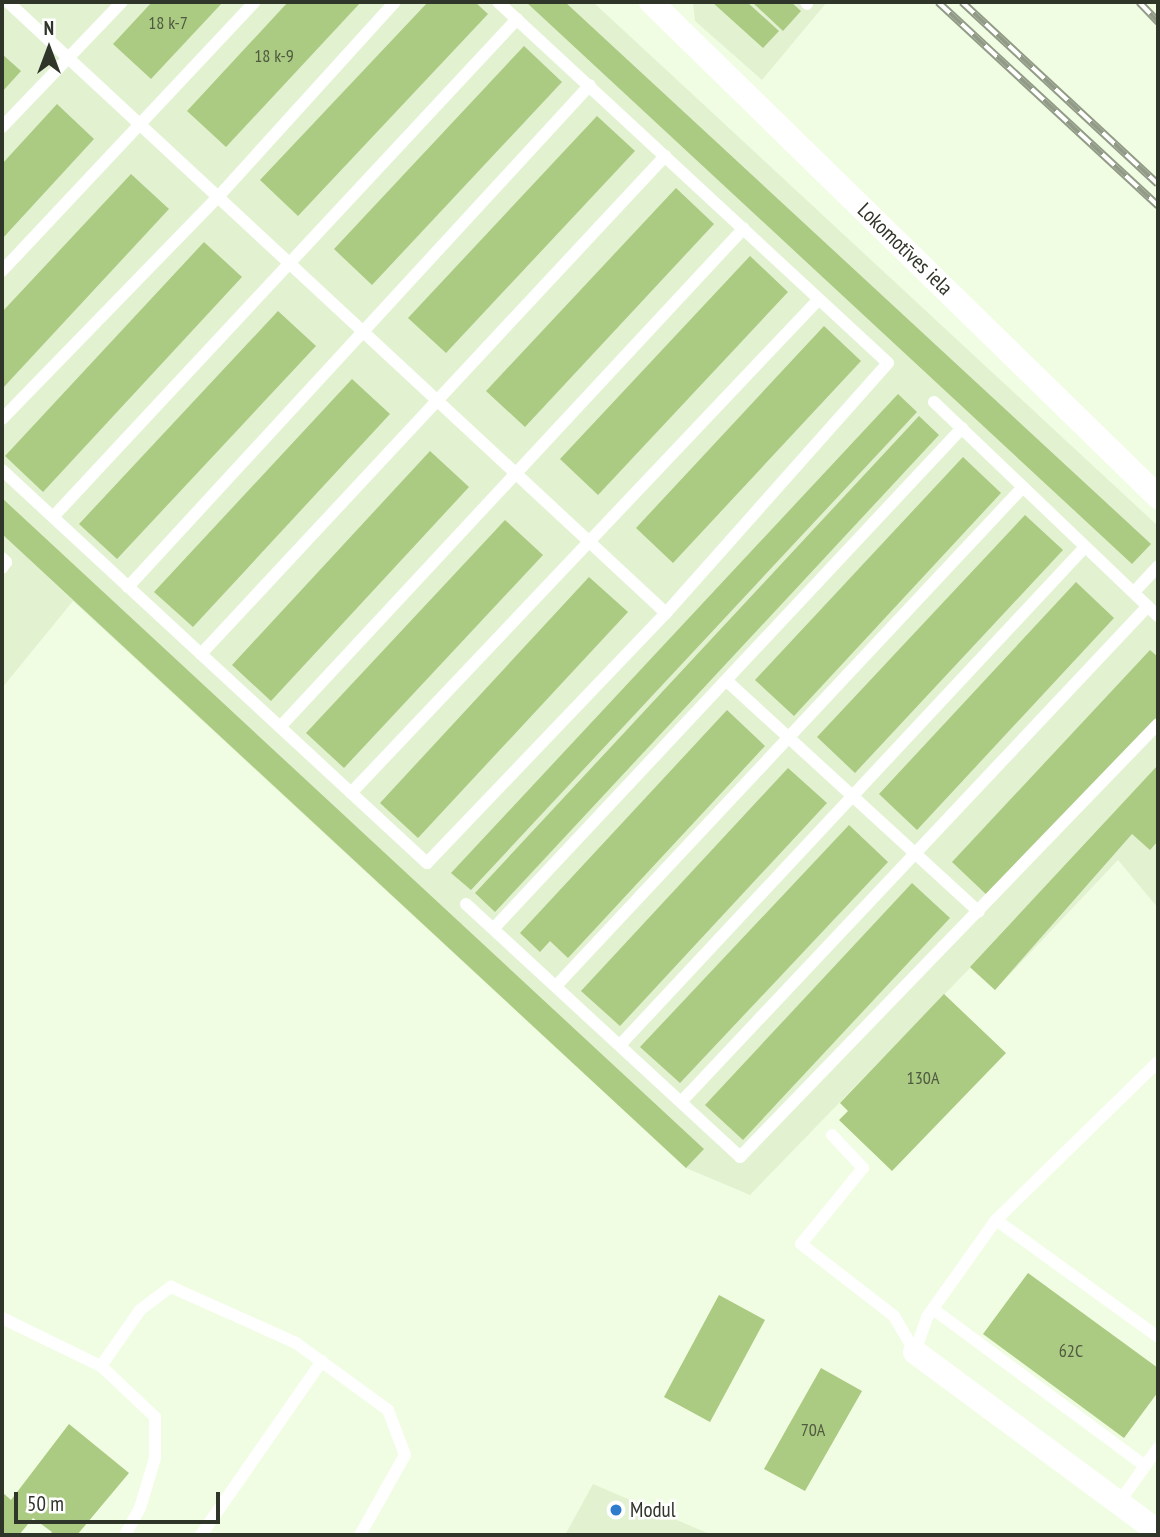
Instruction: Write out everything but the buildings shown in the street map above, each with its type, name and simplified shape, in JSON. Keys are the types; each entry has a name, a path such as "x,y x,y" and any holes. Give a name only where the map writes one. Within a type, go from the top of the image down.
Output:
{"street":[{"name":"Lokomotīves iela","path":"651,2 1158,497"},
{"path":"915,1352 1120,1501 1158,1532"}],"lane":[{"path":"8,2 666,613"},
{"path":"2,127 122,2"},
{"path":"2,271 255,2"},
{"path":"2,419 218,197 395,2"},
{"path":"2,470 427,863 666,613 888,363 498,2"},
{"path":"52,517 287,261 517,19"},
{"path":"128,587 360,329 590,85"},
{"path":"201,654 434,397 665,156"},
{"path":"280,727 744,228"},
{"path":"351,793 818,300"},
{"path":"934,402 1158,616"},
{"path":"494,928 728,682 962,428"},
{"path":"556,986 1022,488"},
{"path":"620,1045 1084,547"},
{"path":"2,558 2,568"},
{"path":"1134,592 1158,566"},
{"path":"681,1102 1148,607"},
{"path":"728,682 979,912"},
{"path":"466,904 740,1157 1158,724"},
{"path":"915,1352 933,1309 996,1220 1158,1062"},
{"path":"832,1135 863,1168 801,1244 894,1316 915,1352"},
{"path":"996,1220 1158,1337"},
{"path":"101,1367 140,1310 171,1287 296,1343 388,1410 405,1455 360,1535"},
{"path":"933,1309 1145,1466"},
{"path":"2,1318 101,1367 155,1417 155,1458 140,1508 125,1535"},
{"path":"201,1535 322,1362"},
{"path":"1120,1501 1158,1448"}],"shaded area":[{"path":"2,2 593,2 1158,526 1158,908 1118,860 995,990 970,968 750,1195 686,1168 73,601 2,688"},
{"path":"693,2 827,2 762,80 695,21"},
{"name":"Modul","path":"593,1484 712,1535 565,1535"}],"railway":[{"path":"938,2 1158,206"},
{"path":"962,2 1158,184"},
{"path":"1139,2 1158,22"}],"place":[{"name":"Modul","path":"616,1510"}]}
